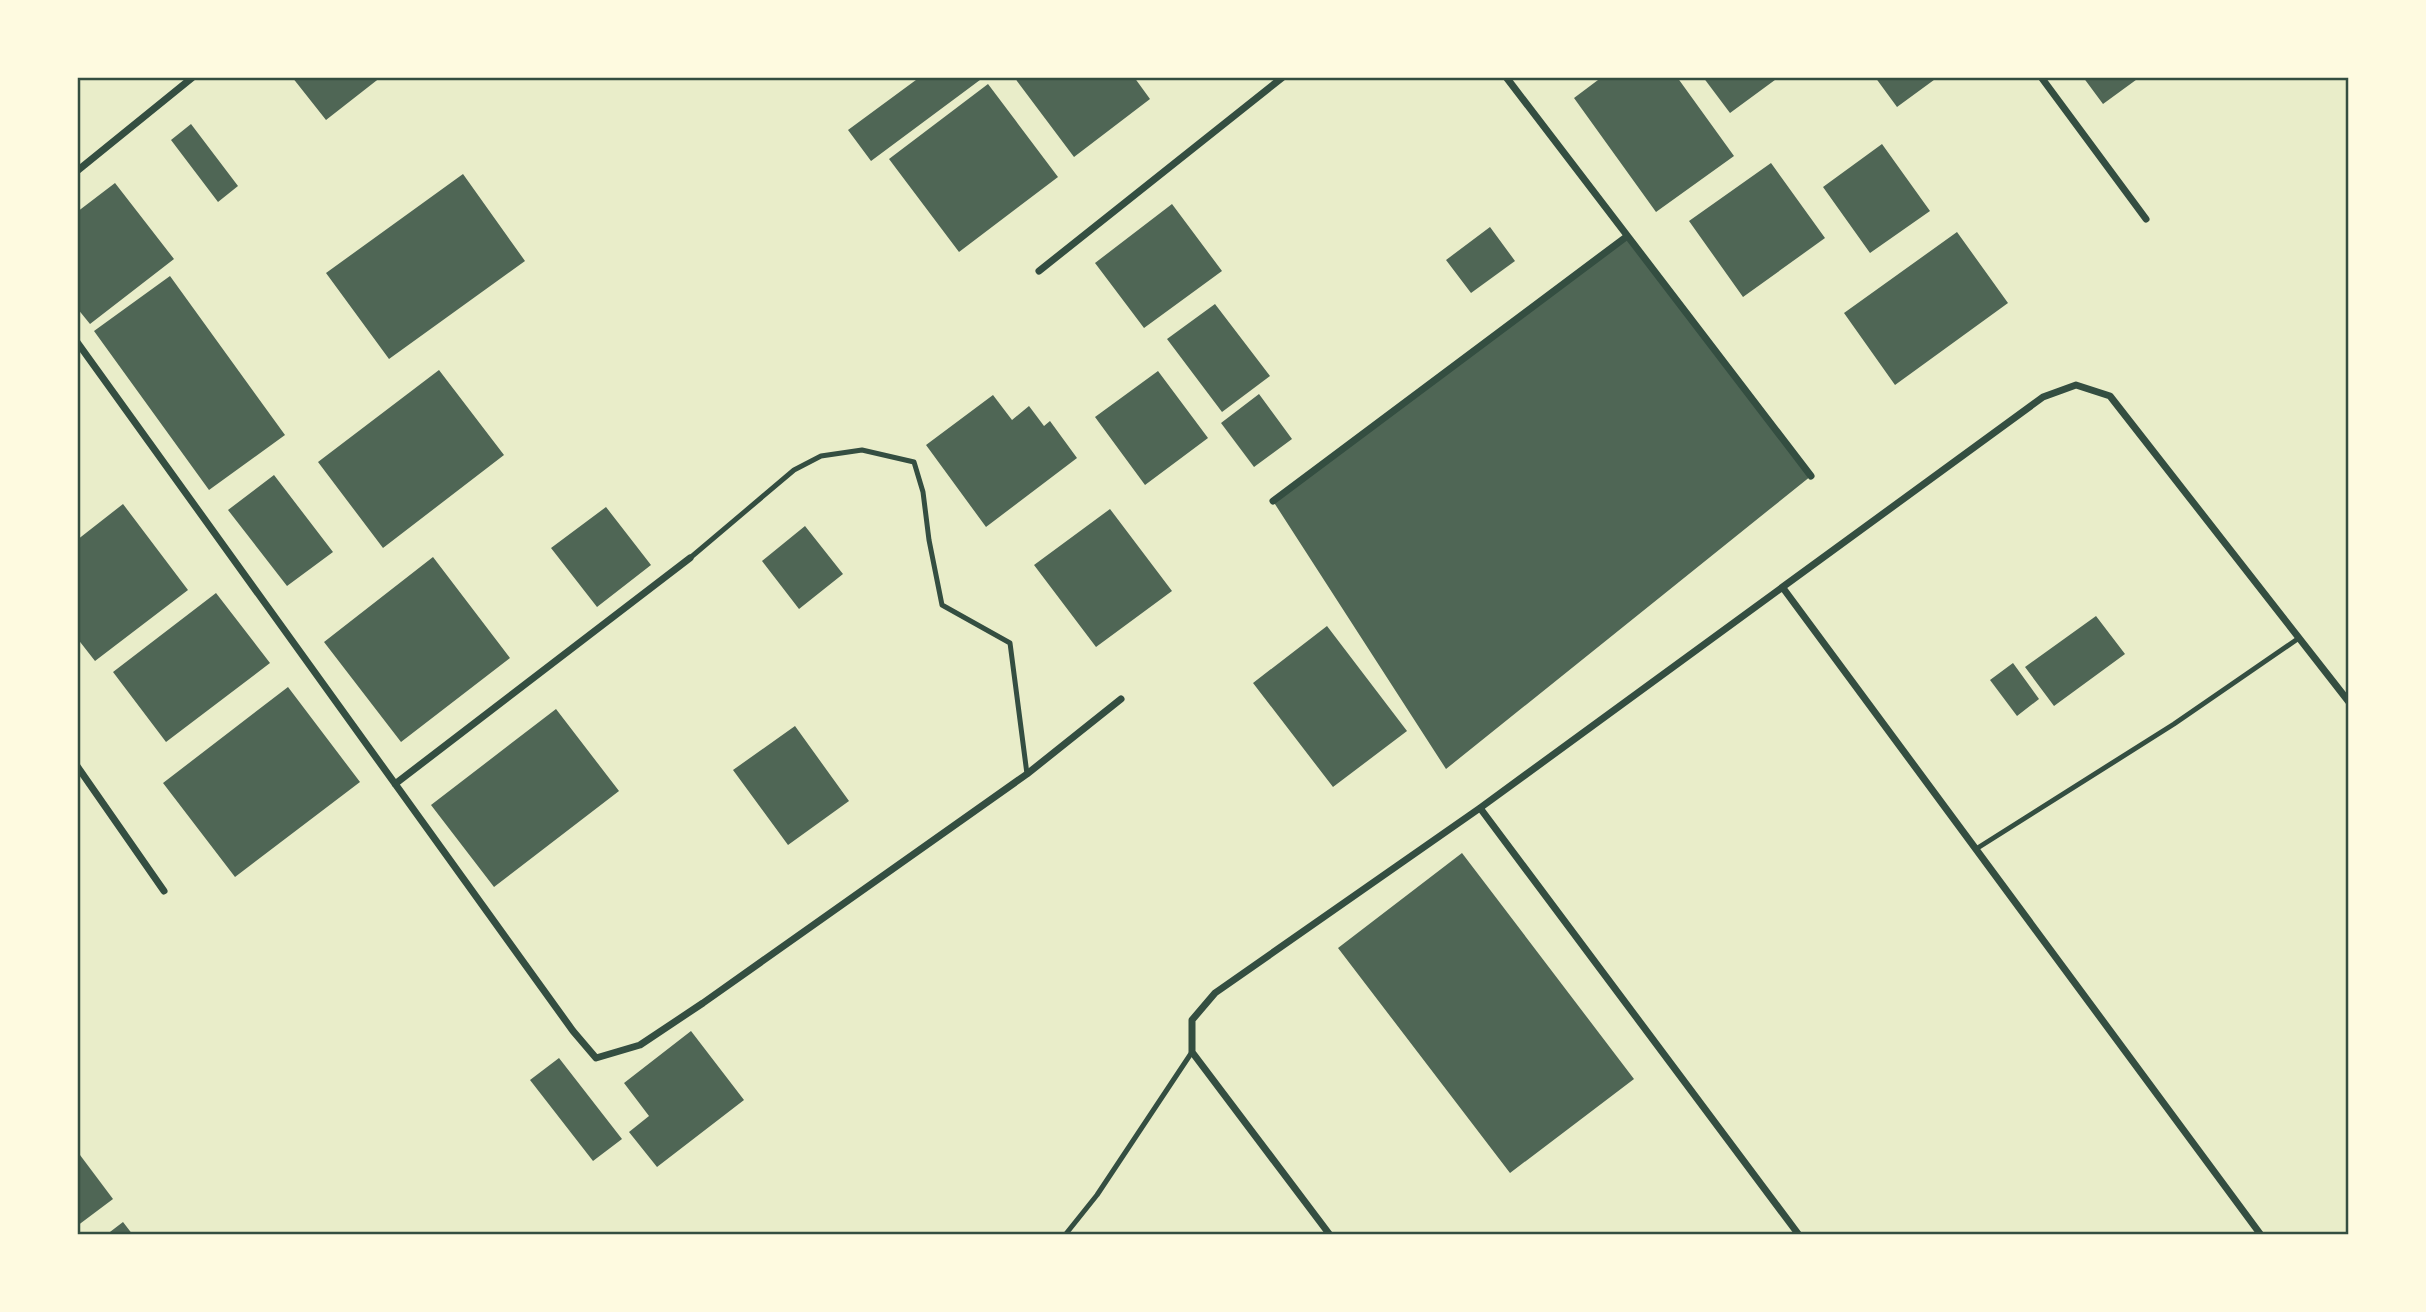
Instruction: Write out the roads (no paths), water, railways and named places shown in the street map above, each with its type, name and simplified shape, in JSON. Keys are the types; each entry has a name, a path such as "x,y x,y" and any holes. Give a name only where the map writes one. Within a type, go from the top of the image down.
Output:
{"street":[{"path":"77,171 193,77"},
{"path":"1039,271 1283,77"},
{"path":"1506,77 1811,476"},
{"path":"2041,77 2146,219"},
{"path":"1273,501 1626,237"},
{"path":"77,342 573,1031 597,1058 639,1045 1027,774 1121,699"},
{"path":"1331,1235 1192,1052 1192,1020 1214,993 1480,808 2043,397 2076,385 2109,396 2349,702"},
{"path":"395,784 691,558"},
{"path":"1783,588 2261,1235"},
{"path":"77,766 164,891"},
{"path":"1480,808 1799,1235"}],"lane":[{"path":"691,558 794,470 821,456 862,450 914,462 923,492 942,605 1010,643 1027,774"},
{"path":"1976,849 2174,724 2299,638"},
{"path":"1065,1235 1097,1195 1192,1052"}]}
